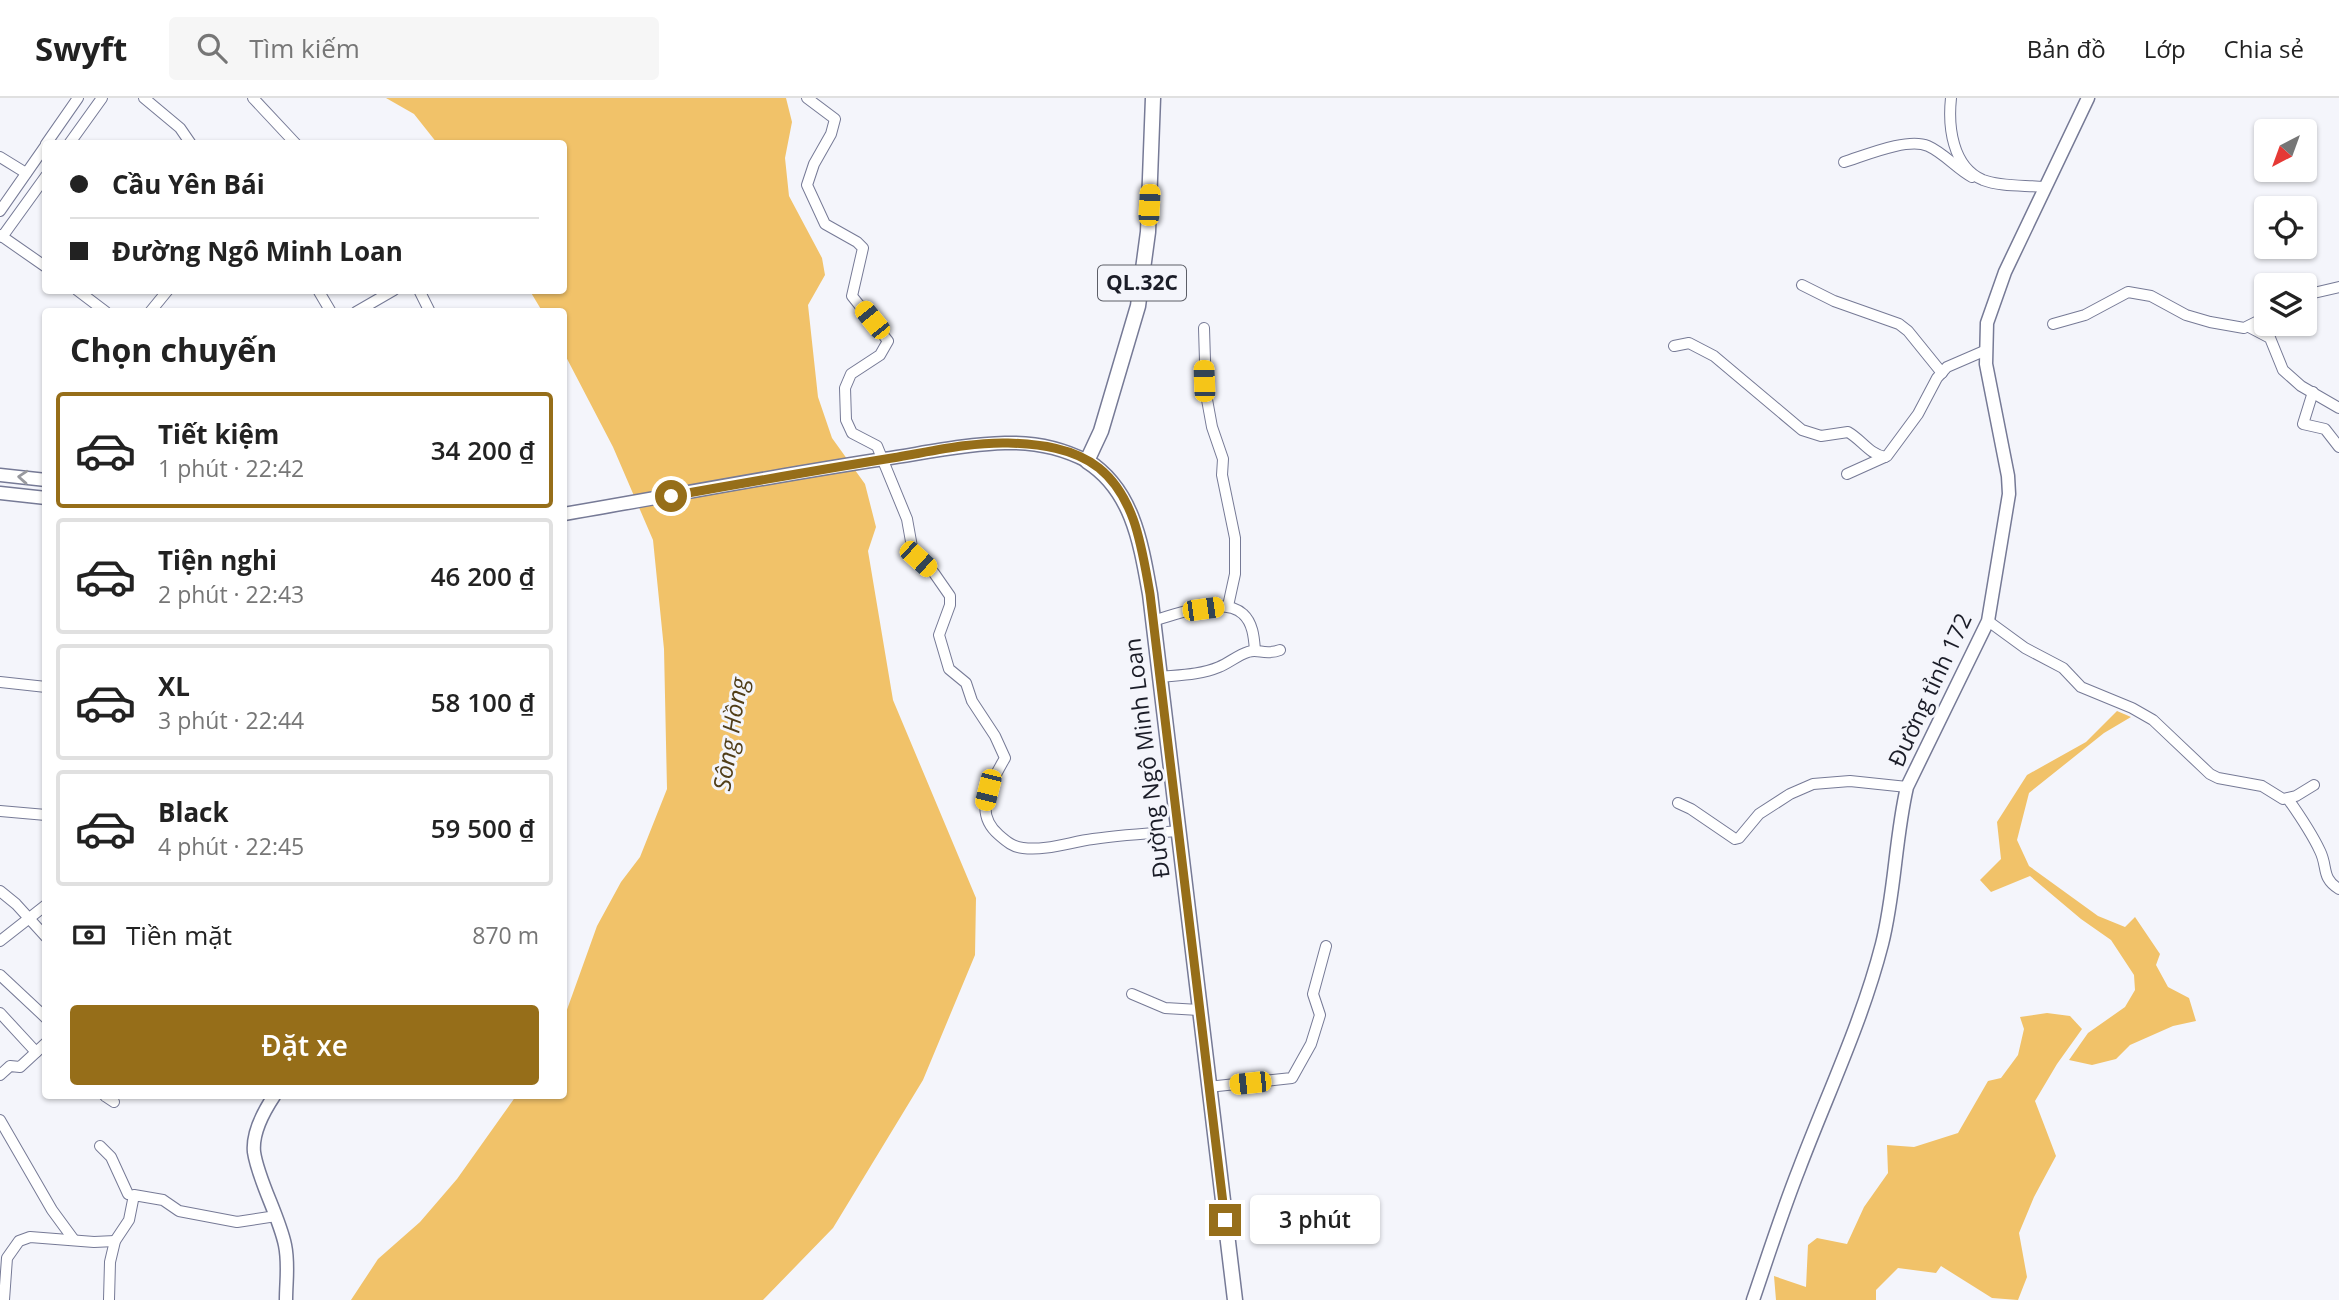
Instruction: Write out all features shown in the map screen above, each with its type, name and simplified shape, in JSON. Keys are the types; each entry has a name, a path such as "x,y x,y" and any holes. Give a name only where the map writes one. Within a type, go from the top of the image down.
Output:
{"highway":[{"name":"QL.32C","path":"1087,461 1101,431 1138,306 1148,232 1153,98"},
{"name":"Đường Ngô Minh Loan","path":"1087,461 1111,481 1140,536 1153,621 1235,1300"}],"main road":[{"name":"Đường tỉnh 172","path":"1753,1300 1798,1170 1875,968 1887,923 1901,812 1907,787 1987,621 2009,494 2008,476 1984,351 1990,309 2044,187 2088,98"},
{"name":"Đường Ngô Minh Loan","path":"567,513 858,463 1006,443 1067,451 1087,461"},
{"path":"0,475 42,480"},
{"path":"0,493 42,498"},
{"path":"272,1099 263,1113 256,1133 254,1151 285,1245 288,1267 286,1300"}],"street":[{"path":"49,140 78,98"},
{"path":"72,140 102,98"},
{"path":"144,98 180,128 188,140"},
{"path":"253,98 292,140"},
{"path":"807,98 835,119 831,134 814,164 807,185 825,223 863,248 852,296 888,341 880,355 851,374 845,388 846,420 852,433 877,446 907,519 912,547 918,559 934,573 950,596 950,605 939,635 949,669 966,683 972,701 995,736 1005,758 988,790 984,806 992,829 1011,845 1024,848 1044,848 1093,838 1179,831"},
{"path":"1951,98 1948,118 1952,142 1966,166 1983,180"},
{"path":"1844,162 1917,143 1934,150 1971,177 2044,187"},
{"path":"0,211 42,150"},
{"path":"0,157 26,173"},
{"path":"42,181 1,236 42,264"},
{"path":"1802,285 1834,301 1899,324 1908,331 1942,373"},
{"path":"2317,292 2339,287"},
{"path":"2053,324 2085,315 2128,292 2151,296 2186,315 2210,322 2249,327 2270,338 2283,370 2301,386 2339,408"},
{"path":"82,294 101,308"},
{"path":"153,308 165,294"},
{"path":"371,308 389,294"},
{"path":"2249,327 2254,324"},
{"path":"1204,328 1206,394 1212,427 1223,459 1222,475 1235,538 1235,574 1228,606"},
{"path":"1674,346 1689,343 1714,356 1802,429 1821,436 1848,432 1857,437 1874,455 1885,457"},
{"path":"1847,474 1893,451 1942,373 1954,364 1984,351"},
{"path":"2313,392 2303,424 2325,429 2339,447"},
{"path":"1153,621 1187,611 1228,606 1244,614 1253,630 1255,650"},
{"path":"1987,621 2025,648 2063,668 2081,687 2132,708 2153,720 2210,774 2262,786 2283,799 2296,796 2314,785"},
{"path":"1159,677 1204,672 1255,650 1269,654 1280,650"},
{"path":"0,682 42,687"},
{"path":"1678,803 1690,808 1735,839 1739,838 1759,814 1790,794 1813,785 1850,781 1907,787"},
{"path":"2288,799 2305,821 2322,856 2323,871 2332,885 2339,889"},
{"path":"0,811 42,815"},
{"path":"0,891 16,904 42,933"},
{"path":"1,937 42,908"},
{"path":"1208,1087 1292,1078 1311,1044 1320,1015 1313,994 1326,946"},
{"path":"0,975 42,1014"},
{"path":"1132,994 1165,1008 1199,1010"},
{"path":"0,1013 36,1052"},
{"path":"0,1057 10,1066 20,1067 42,1047"},
{"path":"0,1075 10,1066"},
{"path":"110,1099 114,1102"},
{"path":"0,1120 52,1210 75,1240"},
{"path":"100,1146 111,1157 128,1194"},
{"path":"109,1300 110,1262 115,1241 129,1220 134,1195 163,1200 178,1211 237,1222 276,1216"},
{"path":"4,1300 7,1258 19,1241 30,1237 115,1241"}],"water":[{"name":"Sông Hồng","path":"386,98 786,98 792,122 785,158 789,196 822,258 825,275 808,305 818,397 832,438 865,484 876,527 868,551 893,700 976,898 975,955 923,1080 833,1228 763,1300 351,1300 378,1259 420,1222 457,1179 514,1099 567,1099 567,1010 597,926 621,882 640,857 667,789 664,649 653,540 613,447 567,359 567,308 540,308 532,294 567,294 567,140 435,140 414,114"},
{"path":"2117,711 2131,717 2104,733 2029,793 2017,840 2029,866 2098,916 2125,927 2135,917 2160,954 2156,965 2168,987 2189,998 2196,1021 2173,1026 2130,1045 2116,1059 2092,1065 2069,1060 2088,1033 2125,1007 2135,990 2134,975 2111,940 2081,919 2030,876 1991,892 1980,880 2001,859 1997,822 2027,775 2086,742"},
{"path":"2047,1013 2070,1016 2082,1029 2035,1101 2056,1156 2019,1233 2027,1277 2018,1300 1992,1298 1941,1266 1936,1273 1898,1268 1876,1290 1876,1300 1776,1300 1774,1276 1806,1287 1808,1245 1817,1238 1847,1244 1864,1207 1888,1173 1887,1145 1914,1147 1958,1133 1988,1081 2001,1078 2018,1055 2024,1029 2020,1017"}],"route":[{"path":"671,496 858,463 1006,443 1067,451 1099,468 1111,481 1132,516 1140,536 1150,594 1225,1220"}]}
